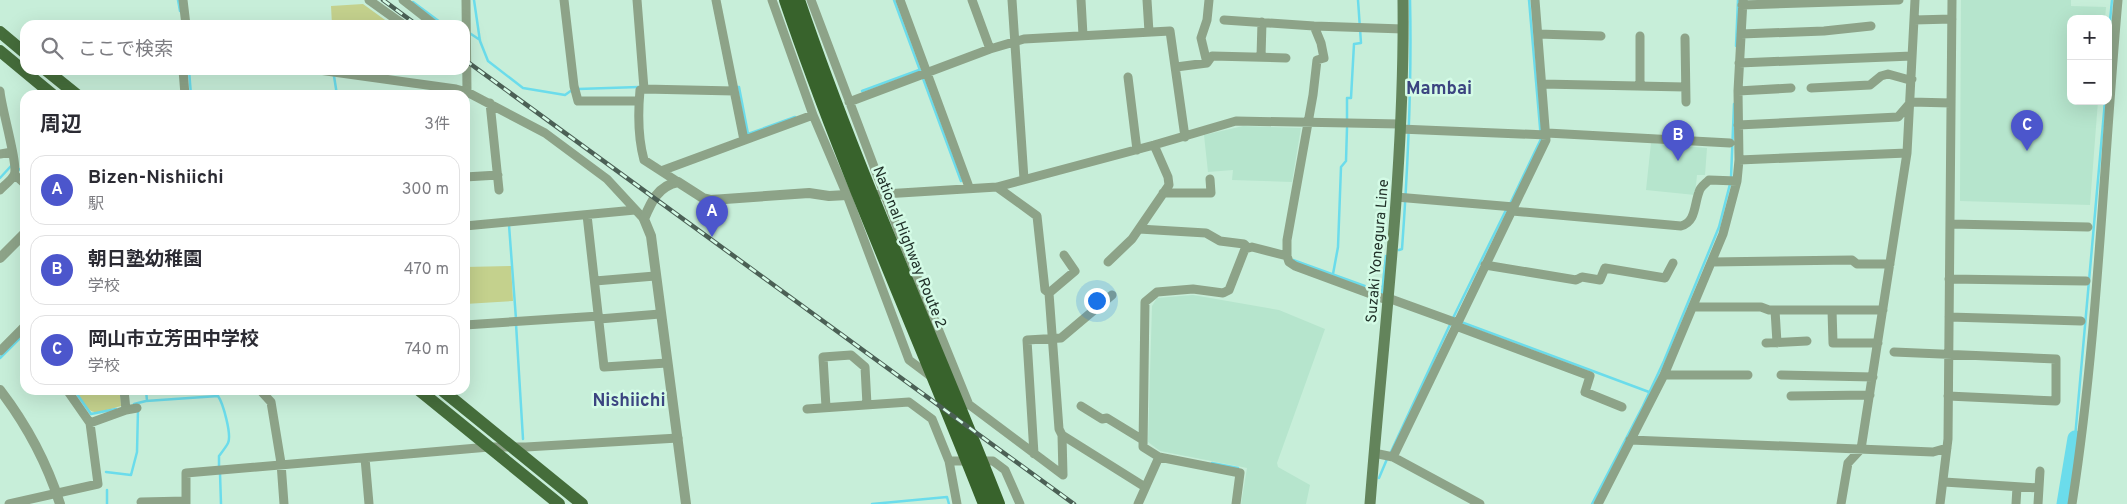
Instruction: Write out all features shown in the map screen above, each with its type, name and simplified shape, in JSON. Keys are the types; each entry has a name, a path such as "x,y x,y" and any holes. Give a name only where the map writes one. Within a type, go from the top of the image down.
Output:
{"highway":[{"path":"779,0 796,48 822,100"},
{"name":"National Highway Route 2","path":"786,0 822,100 854,164 914,301 998,504"},
{"name":"National Highway Route 2","path":"798,0 854,164 985,504"},
{"path":"962,446 969,482 976,504"},
{"path":"984,468 1007,504"}],"main road":[{"name":"Suzaki Yonegura Line","path":"1370,504 1388,299 1402,197 1404,128 1403,0"},
{"path":"0,32 20,49"},
{"path":"3,57 20,70"},
{"path":"27,75 46,90"},
{"path":"52,75 71,90"},
{"path":"425,395 560,504"},
{"path":"448,395 582,504"}],"street":[{"path":"183,0 185,20"},
{"path":"369,0 397,20"},
{"path":"403,0 429,20"},
{"path":"466,0 466,20"},
{"path":"564,0 578,101 639,101"},
{"path":"637,0 644,87"},
{"path":"716,0 744,140"},
{"path":"772,0 813,115 847,195 909,360 1063,475 1062,435 1059,429 1048,293 1045,290 1037,216 997,187"},
{"path":"811,0 884,194 969,405"},
{"path":"900,0 923,74 970,187"},
{"path":"972,0 990,50"},
{"path":"1012,0 1024,179"},
{"path":"1081,0 1083,35"},
{"path":"1147,0 1149,32"},
{"path":"1207,63 1202,38 1207,20 1209,0"},
{"path":"1390,456 1485,265 1511,207 1546,140 1544,134 1535,0"},
{"path":"1598,504 1664,375 1723,234 1739,160 1738,91 1742,3 1899,0"},
{"path":"1841,504 1848,463 1861,449 1907,153 1915,0"},
{"path":"1940,504 1948,448 1952,0"},
{"path":"2072,504 2081,446 2089,360 2118,0"},
{"path":"1224,20 1403,29"},
{"path":"1914,20 1952,20"},
{"path":"1262,22 1262,57"},
{"path":"1314,26 1321,43 1324,58 1317,60 1313,95 1287,240 1288,258 1294,266 1455,322 1590,376 1585,392 1622,406"},
{"path":"1741,34 1871,26"},
{"path":"849,102 1024,39 1170,31 1184,137"},
{"path":"1538,34 1602,36"},
{"path":"1640,36 1640,86"},
{"path":"1685,38 1686,102"},
{"path":"1176,67 1207,63 1212,56 1286,58"},
{"path":"1739,63 1912,56"},
{"path":"3,57 20,57"},
{"path":"1811,88 1870,85 1881,76 1888,74 1912,79"},
{"path":"183,75 185,90"},
{"path":"356,75 456,90"},
{"path":"466,75 467,90"},
{"path":"1128,77 1137,150"},
{"path":"421,90 422,84"},
{"path":"1542,84 1685,88"},
{"path":"734,88 644,87 640,90 639,101 644,160 703,198 710,200 809,193 829,196 997,187 1137,150 1236,121 1730,143"},
{"path":"1738,91 1791,88"},
{"path":"0,91 1,108 7,123 15,169 20,176"},
{"path":"470,93 545,133 614,185 644,219 651,236 686,504"},
{"path":"1911,102 1951,103"},
{"path":"1738,125 1898,117 1911,102"},
{"path":"490,103 500,190"},
{"path":"661,171 813,115"},
{"path":"1108,262 1132,239 1169,185 1168,177 1154,145"},
{"path":"0,154 12,152"},
{"path":"1739,160 1907,153"},
{"path":"0,190 15,169"},
{"path":"470,177 498,175"},
{"path":"1164,193 1211,193 1210,179"},
{"path":"1402,197 1681,226 1687,224 1693,217 1699,190 1709,180 1733,181"},
{"path":"644,219 651,202 660,189 678,182"},
{"path":"470,226 635,210"},
{"path":"587,215 604,367 667,363"},
{"path":"1950,224 2088,227"},
{"path":"1139,229 1206,233 1220,240 1244,244 1248,248"},
{"path":"0,258 20,238"},
{"path":"1236,504 1240,473 1159,457 1143,447 1145,302 1157,292 1193,288 1223,293 1229,290 1245,250 1248,248 1252,247 1288,258"},
{"path":"1048,293 1075,271 1064,255"},
{"path":"1712,262 1852,260 1857,264 1890,264"},
{"path":"1485,265 1576,280 1582,277 1600,280 1605,268 1665,278 1673,263"},
{"path":"595,280 655,276"},
{"path":"1949,279 2086,281"},
{"path":"1034,454 1027,340 1061,338 1112,295"},
{"path":"1693,307 1761,307 1775,310 1883,310"},
{"path":"1775,310 1777,343"},
{"path":"1832,310 1833,343 1878,343"},
{"path":"470,326 660,314"},
{"path":"1949,318 2081,321"},
{"path":"0,351 20,332"},
{"path":"1766,343 1807,342"},
{"path":"1894,352 2056,359 2056,401 1948,396"},
{"path":"826,408 823,357 851,355 865,366 867,405"},
{"path":"1664,375 1748,375"},
{"path":"1781,375 1873,377"},
{"path":"0,390 36,445 60,504"},
{"path":"9,504 98,484 90,423 70,395"},
{"path":"124,395 126,410"},
{"path":"265,395 271,402 281,464 284,504"},
{"path":"1791,396 1870,395"},
{"path":"807,409 909,402 932,419 949,461 957,504"},
{"path":"1081,406 1102,419 1107,418 1143,440"},
{"path":"90,423 126,410 138,408"},
{"path":"1062,435 1146,487"},
{"path":"141,502 186,502 186,473 489,447 678,438"},
{"path":"1630,440 1932,452 1948,448"},
{"path":"1374,453 1390,456 1480,504"},
{"path":"1138,504 1159,457"},
{"path":"365,458 369,504"},
{"path":"949,461 993,461 1005,470 1020,504"},
{"path":"2038,504 2040,471"},
{"path":"1944,482 2039,488"},
{"path":"2016,504 2017,487"}],"shaded area":[{"path":"1961,0 2071,0 2071,6 2106,7 2105,15 2067,15 2067,105 2098,105 2090,205 1960,201"},
{"path":"1243,126 1301,128 1292,182 1232,180 1233,170 1208,172 1204,135"},
{"path":"1651,143 1707,148 1705,175 1697,175 1695,195 1646,190"},
{"path":"1193,295 1279,310 1325,329 1277,463 1278,467 1310,485 1306,504 1241,504 1247,468 1160,451 1148,442 1152,306 1157,298"}],"green space":[{"path":"363,4 385,20 332,20 331,6"},
{"path":"511,266 513,301 470,304 470,267"},
{"path":"78,395 120,395 121,406 93,412"}],"waterway":[{"path":"178,0 180,11"},
{"path":"474,0 480,41 488,61 523,88 565,95 572,90"},
{"path":"894,0 961,181"},
{"path":"1347,119 1347,98 1351,98 1354,44 1361,43 1358,0"},
{"path":"1399,250 1402,249 1408,156 1410,0"},
{"path":"1510,204 1541,139 1529,0"},
{"path":"1736,46 1738,0"},
{"path":"2111,15 2112,0"},
{"path":"413,2 437,20"},
{"path":"470,33 480,40"},
{"path":"862,91 919,70"},
{"path":"189,75 191,90"},
{"path":"334,76 336,90"},
{"path":"578,89 639,87"},
{"path":"737,87 739,87 748,134 795,117"},
{"path":"1731,178 1734,104"},
{"path":"2075,438 2105,105"},
{"path":"1333,274 1338,247 1341,167 1346,161 1347,128"},
{"path":"0,178 11,166"},
{"path":"16,167 20,170"},
{"path":"1592,504 1664,361 1719,227 1730,184"},
{"path":"1390,454 1453,318 1507,208"},
{"path":"509,225 516,319"},
{"path":"1382,292 1386,256"},
{"path":"1293,260 1384,293"},
{"path":"1461,322 1649,392"},
{"path":"516,324 523,439"},
{"path":"0,358 20,338"},
{"path":"78,395 91,414 116,409"},
{"path":"146,395 147,401"},
{"path":"134,404 146,401 218,396 229,433 227,445 219,456 219,466"},
{"path":"106,472 131,475 137,452 138,409"},
{"path":"2064,504 2075,438"},
{"path":"1379,478 1387,459"},
{"path":"1212,463 1238,468"},
{"path":"220,473 221,504"},
{"path":"107,490 107,504"},
{"path":"872,504 947,497 949,504"}],"railway":[{"path":"383,0 410,20"},
{"path":"470,64 1074,504"}],"place":[{"name":"岡山市立芳田中学校","path":"2027,151"},
{"name":"朝日塾幼稚園","path":"1678,161"},
{"name":"Bizen-Nishiichi","path":"712,237"}],"district":[{"name":"Mambai","path":"1439,88"},
{"name":"Nishiichi","path":"629,400"}]}
